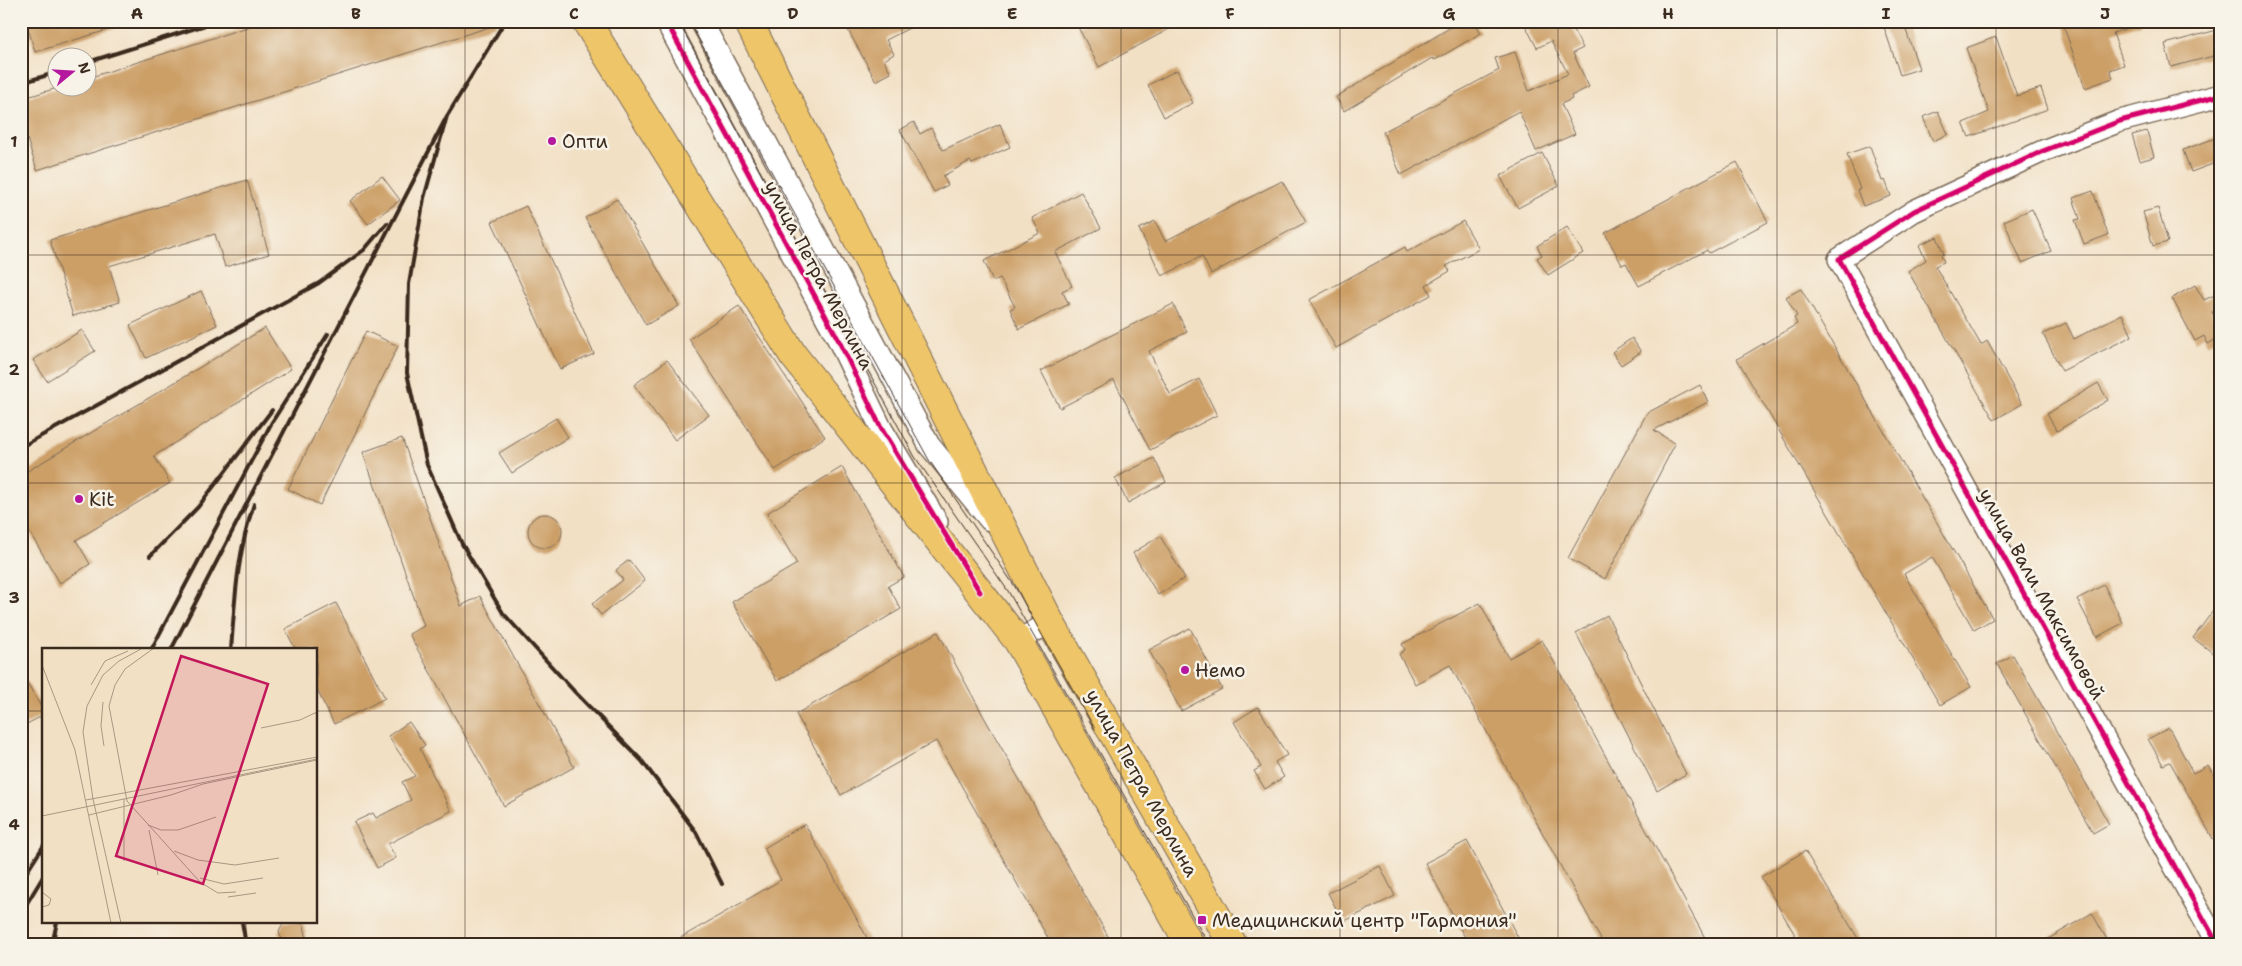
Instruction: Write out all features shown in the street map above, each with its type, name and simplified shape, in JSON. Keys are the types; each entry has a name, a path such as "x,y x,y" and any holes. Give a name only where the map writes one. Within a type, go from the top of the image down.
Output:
{"main road":[{"name":"улица Петра Мерлина","path":"586,21 793,356 1018,641 1190,945"},
{"name":"улица Петра Мерлина","path":"748,21 1050,622 1233,945"}],"street":[{"name":"улица Петра Мерлина","path":"666,21 838,339 881,428 980,592"},
{"name":"улица Петра Мерлина","path":"701,21 930,445 1014,549"},
{"name":"улица Вали Максимовой","path":"2218,945 1839,259 1914,212 2043,151 2120,121 2221,95"},
{"path":"1018,641 1050,622"}],"building":[{"path":"26,21 124,21 124,25 35,52"},
{"path":"266,21 495,21 496,25 37,170 21,120 21,99 48,91 48,98 98,98 98,75"},
{"path":"843,21 923,21 886,40 894,54 884,60 891,73 876,81"},
{"path":"1088,21 1184,21 1099,67 1078,27"},
{"path":"1461,21 1474,21 1481,33 1435,60 1432,58 1344,111 1336,97"},
{"path":"1523,21 1568,21 1583,48 1573,53 1589,87 1571,96 1572,99 1561,104 1575,134 1536,151 1519,111 1401,175 1383,132 1499,70 1495,58 1515,52 1529,91 1568,74 1551,41 1537,48"},
{"path":"1882,21 1903,21 1919,69 1900,75"},
{"path":"2062,21 2140,21 2140,24 2113,33 2124,65 2110,70 2113,78 2085,88"},
{"path":"2221,29 2221,54 2171,67 2165,44"},
{"path":"1996,37 2017,96 2041,88 2048,109 1969,137 1963,123 1989,112 1966,48"},
{"path":"1177,70 1193,103 1164,117 1148,85"},
{"path":"1938,111 1948,134 1933,141 1923,117"},
{"path":"914,122 920,134 931,128 943,150 1000,124 1010,147 972,164 970,161 943,176 948,185 934,192 900,130"},
{"path":"2147,131 2154,157 2140,161 2132,135"},
{"path":"2221,136 2221,161 2191,172 2183,150"},
{"path":"1870,146 1882,181 1885,180 1891,196 1863,206 1857,190 1860,189 1847,154"},
{"path":"1542,153 1559,186 1518,208 1500,176"},
{"path":"1737,162 1768,222 1709,253 1707,250 1639,286 1626,263 1622,265 1605,233"},
{"path":"382,176 400,200 368,224 350,201"},
{"path":"247,180 269,254 225,267 215,234 109,266 120,302 73,316 50,240"},
{"path":"1282,181 1306,222 1211,274 1202,256 1162,276 1139,229 1155,221 1165,241"},
{"path":"2093,191 2108,235 2084,244 2075,220 2080,219 2073,198"},
{"path":"1081,192 1101,228 1055,252 1072,286 1062,291 1069,304 1019,329 1010,309 1015,307 1000,278 993,281 984,261 1040,233 1032,218"},
{"path":"617,199 679,306 646,325 585,218"},
{"path":"526,206 594,354 560,369 492,222"},
{"path":"2158,208 2168,242 2153,246 2143,212"},
{"path":"2032,209 2051,251 2022,263 2004,221"},
{"path":"1463,221 1479,249 1446,266 1450,271 1426,285 1431,295 1336,348 1309,300 1405,247 1407,252"},
{"path":"1567,227 1583,253 1548,275 1537,258 1542,255 1537,246"},
{"path":"1937,237 1944,254 1941,255 1944,262 1935,266 1981,345 1987,341 2022,404 1994,420 1908,271 1926,260 1919,245"},
{"path":"2195,285 2204,300 2221,292 2221,308 2212,312 2221,327 2221,336 2208,344 2204,336 2195,341 2172,298"},
{"path":"1801,289 1993,619 1974,630 1932,557 1904,574 1971,687 1940,705 1737,359 1797,324 1794,318 1797,316 1786,297"},
{"path":"201,291 217,325 146,358 130,325"},
{"path":"1173,304 1187,332 1149,351 1170,394 1199,379 1217,415 1150,450 1114,380 1060,408 1041,371"},
{"path":"739,306 825,437 775,470 689,339"},
{"path":"2122,314 2132,336 2062,371 2043,334 2066,323 2074,339"},
{"path":"265,328 291,369 154,456 170,483 76,540 90,564 60,583 21,518 21,475"},
{"path":"82,330 95,351 47,381 33,360"},
{"path":"366,331 398,346 320,505 288,489"},
{"path":"1632,338 1641,352 1621,365 1612,352"},
{"path":"667,360 709,415 675,440 634,385"},
{"path":"2098,383 2108,400 2057,431 2047,414"},
{"path":"1700,385 1708,402 1654,430 1675,444 1605,579 1568,558 1647,413"},
{"path":"556,418 568,437 512,473 499,453"},
{"path":"402,438 461,606 480,596 574,767 504,806 409,634 424,626 363,452"},
{"path":"1154,458 1166,482 1128,503 1115,478"},
{"path":"842,467 904,577 888,586 901,609 777,681 732,602 797,564 767,513"},
{"path":"545,514 557,519 562,531 557,543 545,548 533,543 528,531 533,519"},
{"path":"1160,536 1185,578 1158,595 1133,553"},
{"path":"629,560 645,581 601,615 592,604 623,580 616,570"},
{"path":"2104,585 2123,623 2097,637 2077,599"},
{"path":"2221,600 2221,659 2193,638"},
{"path":"336,603 385,698 334,724 318,692 318,648 295,648 285,629"},
{"path":"1480,603 1509,658 1542,640 1709,945 1604,945 1450,665 1415,684 1399,654 1405,650 1402,644"},
{"path":"1607,615 1686,774 1657,791 1576,633"},
{"name":"Немо","path":"1190,628 1222,689 1181,711 1149,650"},
{"path":"938,632 1113,945 1052,945 936,741 841,795 796,714"},
{"path":"2013,655 2109,824 2093,833 1997,664"},
{"path":"21,672 42,709 42,716 21,727"},
{"path":"1258,707 1287,755 1275,762 1284,777 1265,789 1254,771 1261,767 1234,722"},
{"path":"409,722 425,745 420,749 451,811 388,844 396,858 377,868 354,822 373,813 376,818 411,800 402,782 415,776 388,736"},
{"path":"2169,728 2193,773 2208,765 2221,788 2221,853 2170,762 2163,765 2148,739"},
{"path":"805,824 871,945 668,945 781,880 764,848"},
{"path":"1467,841 1522,945 1469,945 1425,863"},
{"path":"1805,851 1862,945 1801,945 1761,877"},
{"path":"1380,866 1395,896 1343,922 1328,893"},
{"path":"2092,913 2110,945 2038,945"},
{"path":"283,924 302,924 306,935 302,945 283,945 279,932"}],"tram line":[{"path":"678,21 915,457 1008,591 1209,945"},
{"path":"689,21 929,460 1014,585 1095,729"}],"railway":[{"path":"98,59 218,21"},
{"path":"172,648 447,116 505,21"},
{"path":"21,83 48,75"},
{"path":"447,116 424,198 409,284 407,373 427,465 462,544 503,613 573,690 642,761 696,832 722,884"},
{"path":"21,447 319,283 364,250 387,223"},
{"path":"152,648 272,422 328,334"},
{"path":"150,556 198,507 272,410"},
{"path":"231,648 240,558 254,504"},
{"path":"21,881 42,848"},
{"path":"21,913 42,878"},
{"path":"52,945 57,924"},
{"path":"242,924 246,945"}],"cycle path":[{"path":"666,21 838,339 881,428 980,592"},
{"path":"2218,945 1839,259 1914,211 2043,151 2120,121 2221,95"}],"place":[{"name":"Опти","path":"552,141"},
{"name":"Kit","path":"79,499"},
{"name":"Немо","path":"1185,670"},
{"name":"Медицинский центр \"Гармония\"","path":"1202,920"}]}
